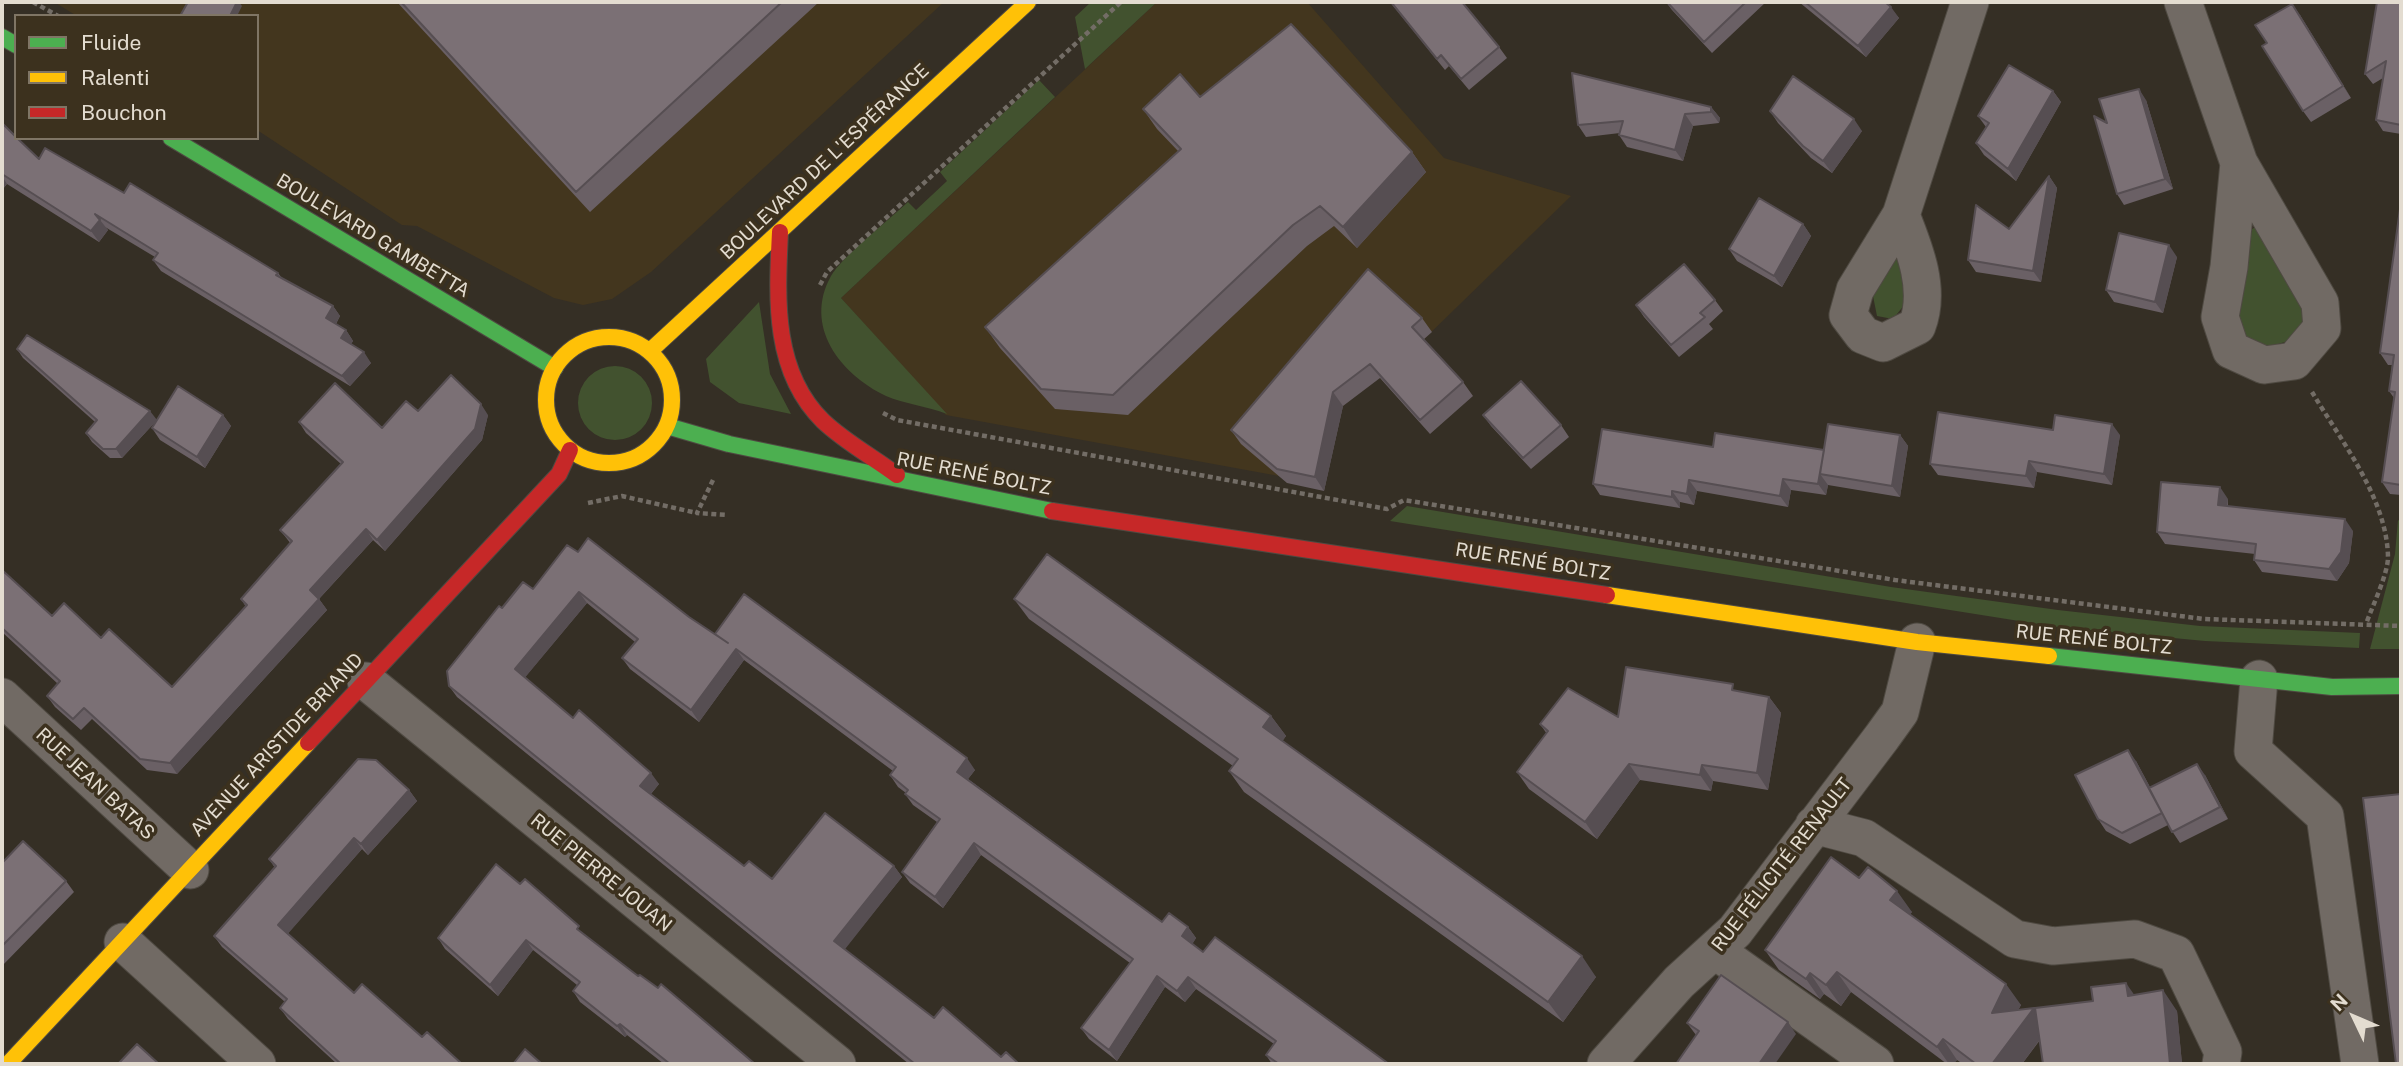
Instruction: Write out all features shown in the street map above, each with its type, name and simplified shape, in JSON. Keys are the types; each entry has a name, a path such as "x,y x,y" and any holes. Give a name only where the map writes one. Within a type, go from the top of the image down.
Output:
{"main road":[{"name":"BOULEVARD DE L'ESPÉRANCE","path":"650,351 1028,2"},
{"name":"BOULEVARD GAMBETTA","path":"174,140 555,368"},
{"path":"780,232 779,328 785,362 816,414 907,482"},
{"path":"609,336 631,340 650,351 663,366 671,385 672,406 667,426 657,442 642,454 625,461 587,460 570,450 549,421 546,403 548,385 555,368 569,351 588,341 609,336"},
{"name":"RUE RENÉ BOLTZ","path":"667,426 729,444 1009,505 1917,642 2332,687 2401,686"},
{"name":"AVENUE ARISTIDE BRIAND","path":"8,1064 559,474 570,450"}],"street":[{"path":"1901,215 1970,2"},
{"path":"2183,2 2239,163 2320,303 2322,328 2294,361 2264,365 2231,350 2220,317 2229,267 2239,163"},
{"name":"RUE FÉLICITÉ RENAULT","path":"1606,1064 1679,982 1716,951 1900,712 1917,642"},
{"path":"2259,679 2253,751 2325,816 2360,1064"},
{"name":"RUE PIERRE JOUAN","path":"366,681 837,1064"},
{"name":"RUE JEAN BATAS","path":"2,697 190,870"},
{"path":"1814,825 1864,838 2015,939 2053,946 2135,939 2176,954 2222,1052 2221,1064"},
{"path":"123,943 257,1064"},
{"path":"1716,951 1875,1064"}],"path":[{"path":"33,2 54,14"},
{"path":"817,291 827,272 1121,2"},
{"path":"2294,361 2372,495 2383,525 2388,560 2367,624"},
{"path":"872,407 897,420 1387,509 1404,500 1895,580 2204,619 2401,625"},
{"path":"697,513 729,444"},
{"path":"532,503 563,508 622,496 697,513 728,515"}],"shaded area":[{"path":"54,2 944,2 651,272 612,299 583,305 554,298 417,226 402,225 259,131 259,14 74,14"},
{"path":"1157,2 1307,2 1444,158 1571,196 1421,342 1326,419 1279,476 946,415 841,298"}],"green space":[{"path":"1091,2 1157,2 1085,69 1075,17"},
{"path":"1039,80 1055,97 841,298 947,414 886,396 854,375 841,362 831,346 821,313 823,295 831,276 855,249 908,202 916,210 947,181 940,172"},
{"path":"2257,226 2301,296 2306,324 2285,342 2264,348 2246,338 2237,316 2249,231"},
{"path":"1899,248 1909,299 1893,319 1877,316 1873,296"},
{"path":"759,302 770,374 791,414 739,403 710,382 706,359"},
{"path":"615,366 629,369 641,377 649,389 652,403 649,417 641,429 629,437 615,440 601,437 589,429 581,417 578,403 581,389 589,377 601,369"},
{"path":"1407,506 1891,587 2058,610 2200,626 2360,633 2359,648 2205,641 2057,627 1390,521"},
{"path":"2398,520 2401,522 2401,649 2370,649 2395,554"}],"building":[{"path":"188,2 237,2 231,14 181,14"},
{"path":"401,2 782,2 576,192"},
{"path":"1391,2 1462,2 1499,47 1461,79 1441,55 1437,59"},
{"path":"1667,2 1746,2 1704,42"},
{"path":"1805,2 1885,2 1891,7 1858,46"},
{"path":"2377,2 2401,2 2401,125 2376,120 2386,61 2365,74"},
{"path":"2292,4 2343,86 2303,111 2262,46 2267,43 2255,25"},
{"path":"1291,24 1412,152 1343,227 1320,206 1293,225 1113,395 1041,389 985,327 1181,149 1143,109 1180,74 1200,97"},
{"path":"2009,65 2053,91 2008,169 1976,143 1989,123 1978,116"},
{"path":"1572,73 1711,107 1711,112 1685,114 1675,150 1619,135 1623,121 1578,125"},
{"path":"1793,76 1854,119 1823,161 1803,146 1770,111"},
{"path":"2139,89 2165,179 2117,194 2094,116 2107,123 2099,99"},
{"path":"2,123 14,135 14,140 19,140 39,159 45,148 124,193 130,183 278,273 276,275 333,306 326,318 346,330 341,338 364,352 342,376 153,260 158,253 95,214 100,220 91,231 2,174"},
{"path":"2049,176 2033,271 1968,260 1976,205 2009,229"},
{"path":"1759,198 1803,224 1774,276 1729,249"},
{"path":"2401,202 2401,485 2382,482 2395,392 2389,391 2394,355 2380,353"},
{"path":"2119,233 2169,245 2155,302 2106,290"},
{"path":"1684,264 1715,300 1700,313 1705,317 1671,345 1636,305"},
{"path":"1368,269 1422,318 1412,327 1463,382 1420,420 1370,364 1333,392 1315,477 1277,469 1231,430"},
{"path":"27,335 150,411 116,449 103,449 86,433 97,420 17,349"},
{"path":"451,375 481,404 475,429 377,540 366,529 310,590 319,599 170,763 140,759 84,708 73,719 47,696 60,681 2,628 2,570 52,616 64,603 101,638 109,629 172,687 247,605 241,599 292,541 280,530 343,462 299,422 335,383 382,428 406,401 418,411"},
{"path":"1521,381 1561,425 1523,458 1483,415"},
{"path":"178,386 223,415 197,457 152,428"},
{"path":"1938,412 2053,430 2055,415 2112,424 2104,474 2029,461 2026,476 1930,464"},
{"path":"1828,424 1900,435 1892,486 1820,474"},
{"path":"1602,429 1713,447 1715,433 1824,450 1818,484 1783,479 1780,496 1689,480 1687,494 1672,491 1672,497 1593,484"},
{"path":"2161,482 2220,487 2218,505 2345,519 2341,552 2329,569 2254,560 2256,544 2157,532"},
{"path":"588,538 689,617 728,643 715,634 744,594 967,758 957,772 1162,922 1169,913 1188,927 1182,936 1203,952 1215,937 1389,1064 1279,1064 1266,1055 1276,1041 1188,977 1177,991 1157,976 1109,1050 1081,1028 1133,959 974,843 935,897 902,872 940,819 905,794 908,790 890,775 896,767 736,649 691,710 622,658 638,639 579,592 515,669 573,718 579,710 651,773 640,786 744,866 749,861 772,879 825,813 894,866 834,941 934,1018 943,1007 1001,1057 1006,1052 1019,1064 915,1064 449,686 447,671 499,606 502,608 523,582 533,589 567,545 578,552"},
{"path":"1047,554 1271,716 1263,727 1582,956 1548,1002 1229,771 1238,759 1014,599"},
{"path":"1626,667 1733,684 1732,690 1769,697 1757,773 1702,765 1700,775 1629,764 1585,822 1517,772 1548,731 1540,724 1568,688 1618,717"},
{"path":"2128,750 2162,813 2122,833 2098,819 2075,775"},
{"path":"358,759 376,760 409,790 361,844 354,838 278,925 354,993 362,984 422,1037 427,1032 462,1064 341,1064 280,1008 287,999 214,936 276,866 269,859"},
{"path":"2197,764 2220,807 2172,832 2149,788"},
{"path":"2401,794 2401,1064 2396,1064 2363,798"},
{"path":"23,841 66,881 2,946 2,863"},
{"path":"1831,857 1859,878 1868,867 1897,891 1890,900 2006,984 1992,1013 2034,1008 1992,1064 1976,1064 1943,1039 1937,1047 1837,972 1826,985 1810,973 1806,979 1765,950"},
{"path":"496,864 520,884 525,879 579,926 577,929 638,976 658,988 661,984 755,1064 670,1064 573,991 580,982 526,940 490,985 438,938"},
{"path":"1721,975 1788,1022 1759,1064 1676,1064 1699,1031 1687,1023"},
{"path":"2126,983 2128,996 2163,990 2170,1064 2043,1064 2035,1008 2093,1001 2091,987"},
{"path":"137,1044 159,1064 118,1064"},
{"path":"525,1049 542,1064 513,1064"}],"traffic: fast":[{"path":"2,37 14,44"},
{"path":"174,140 555,368"},
{"path":"667,426 729,444 1052,511"},
{"path":"2049,656 2332,687 2401,686"}],"traffic: slow":[{"path":"650,351 1028,2"},
{"path":"609,337 633,342 653,356 667,376 672,400 667,424 653,444 633,458 609,463 585,458 565,444 551,424 546,400 551,376 565,356 585,342 609,337"},
{"path":"1607,595 1917,642 2049,656"},
{"path":"8,1064 308,743"}],"traffic: jam":[{"path":"780,232 778,282 781,332 794,380 806,401 823,421 897,475"},
{"path":"308,743 559,474 570,450"},
{"path":"1052,511 1607,595"}]}
